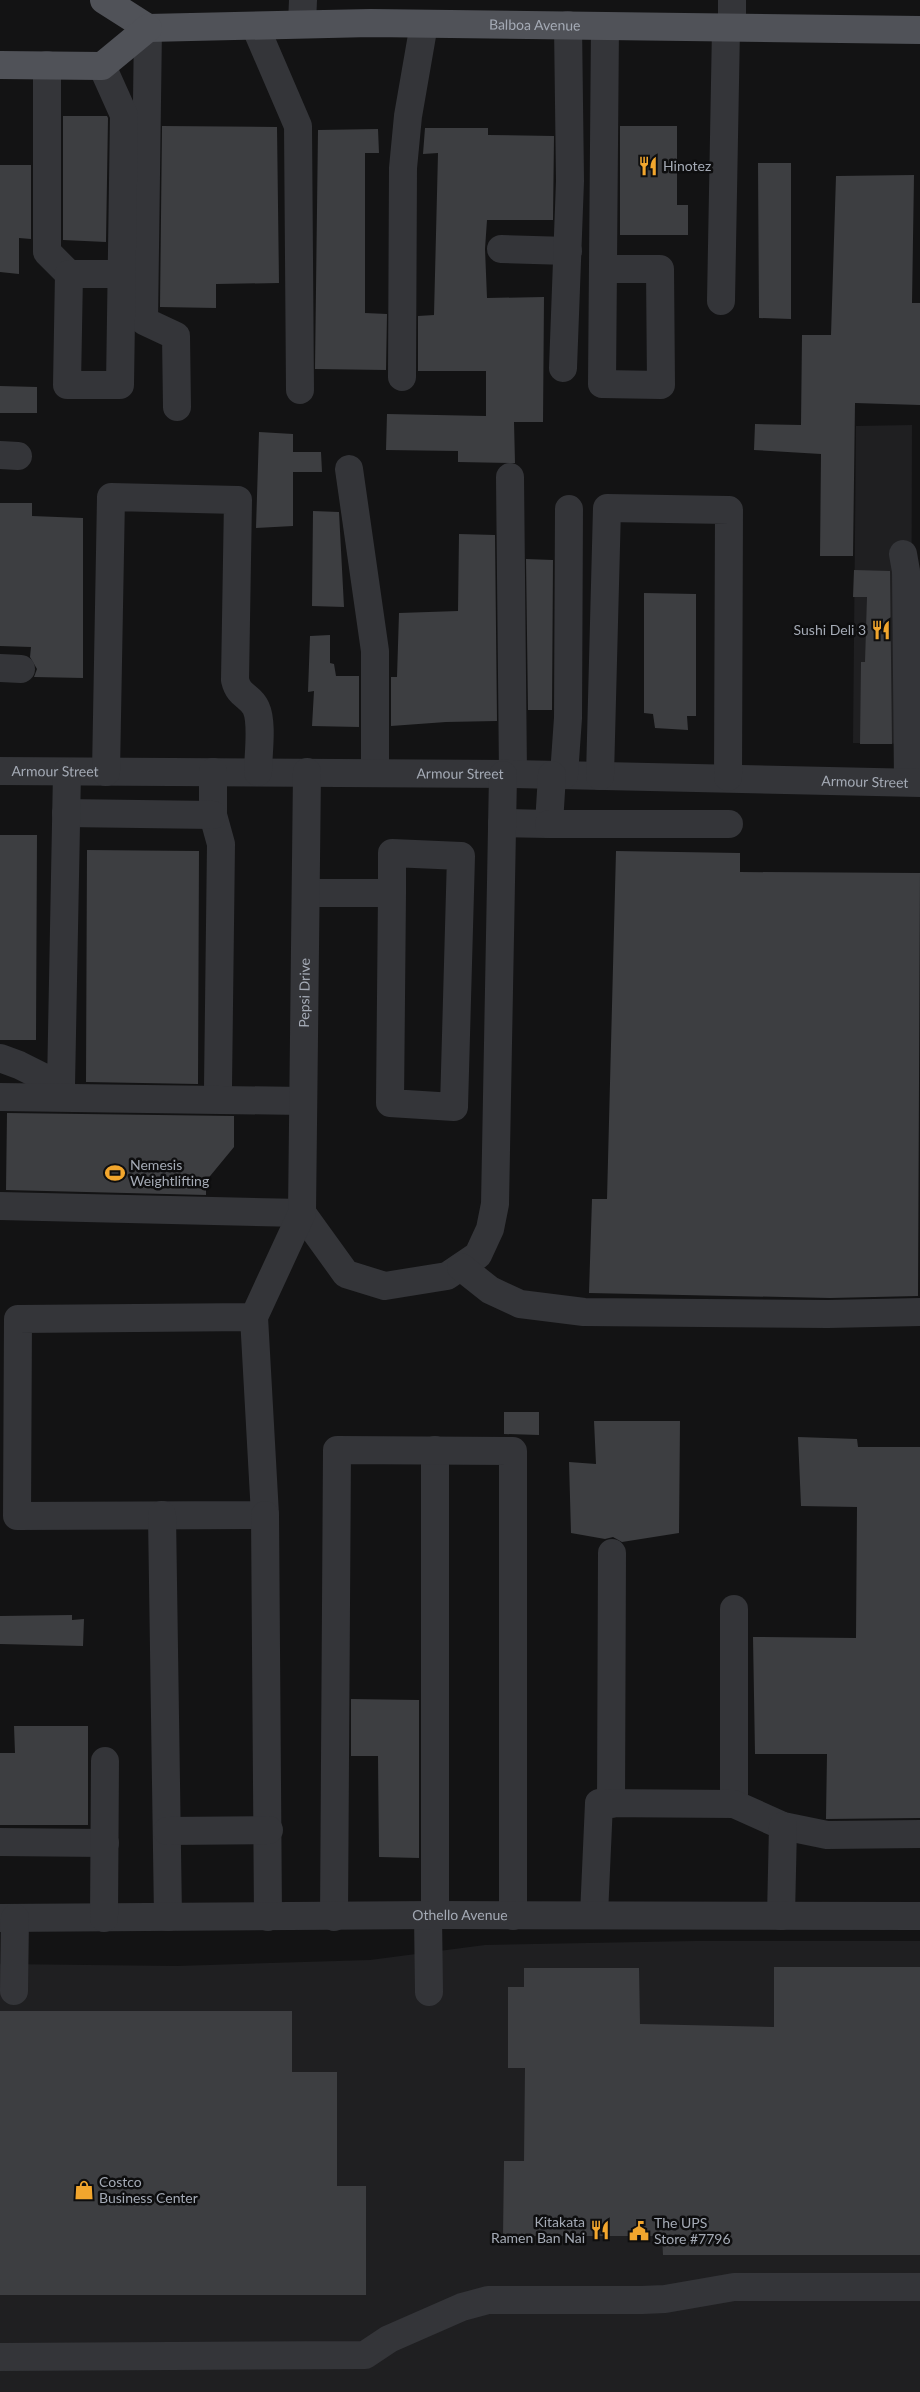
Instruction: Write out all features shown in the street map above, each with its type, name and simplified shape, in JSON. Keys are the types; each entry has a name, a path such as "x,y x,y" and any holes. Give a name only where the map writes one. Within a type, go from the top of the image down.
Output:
{"main road":[{"path":"0,65 102,66 148,28 104,0"},
{"name":"Balboa Avenue","path":"148,28 255,26 303,12 424,24 920,30"}],"street":[{"path":"721,301 729,28 732,0"},
{"path":"402,377 403,168 408,116 424,24"},
{"path":"563,368 570,181 568,25"},
{"path":"255,26 298,126 300,390"},
{"path":"604,269 605,26"},
{"path":"148,28 144,321 176,336 177,407"},
{"path":"47,66 47,252 69,274 122,274"},
{"path":"69,274 67,385 120,385 124,115 102,66"},
{"path":"501,249 568,251"},
{"path":"349,469 375,651 374,773"},
{"path":"302,1213 346,1274 385,1286 447,1276 478,1255 490,1229 495,1204 502,823 508,774 510,477"},
{"path":"106,772 112,497 238,500 235,680 238,690 257,710 259,720 258,772"},
{"path":"600,776 607,508 729,510 728,777"},
{"path":"549,824 568,718 570,509"},
{"path":"903,554 906,571 914,782"},
{"name":"Armour Street","path":"0,771 508,774 914,782"},
{"path":"61,1086 67,772"},
{"path":"213,772 213,815 221,844 218,1087"},
{"name":"Pepsi Drive","path":"302,1213 307,772"},
{"path":"66,813 213,815"},
{"path":"502,823 729,824"},
{"path":"392,853 461,856 454,1106 390,1103 392,893 392,853"},
{"path":"306,893 392,893"},
{"path":"0,1058 19,1064 61,1086 218,1087 304,1095"},
{"path":"0,1097 304,1095"},
{"path":"0,1206 302,1213"},
{"path":"268,1917 265,1515 254,1317 302,1213"},
{"path":"461,1266 490,1290 520,1304 584,1312 819,1314 920,1312"},
{"path":"254,1317 18,1319 16,1516 265,1515"},
{"path":"334,1917 337,1450 513,1451 513,1916"},
{"path":"429,1992 435,1450"},
{"path":"162,1515 168,1917"},
{"path":"611,1804 612,1553"},
{"path":"734,1608 734,1804"},
{"path":"104,1918 105,1762"},
{"path":"594,1915 599,1803 734,1804 783,1826 827,1835 920,1834"},
{"path":"781,1916 783,1826"},
{"path":"167,1831 268,1830"},
{"path":"0,1842 105,1843"},
{"name":"Othello Avenue","path":"8,1918 431,1915 920,1916"},
{"path":"8,1918 14,1991"},
{"path":"0,2356 365,2355 389,2339 462,2308 488,2300 664,2299 734,2287 920,2287"}],"shaded area":[{"path":"912,425 911,744 853,743 856,426"},
{"path":"695,1941 920,1941 920,2392 0,2392 0,1964 177,1966 370,1960 485,1945"}],"building":[{"path":"63,116 107,116 108,118 106,242 63,240"},
{"path":"162,126 277,127 279,283 216,284 216,308 160,307"},
{"name":"Hinotez","path":"620,126 677,126 677,205 688,205 688,235 620,235"},
{"path":"425,128 488,128 488,135 554,136 553,220 487,220 485,249 487,298 544,297 543,422 514,422 515,463 458,462 458,451 386,450 387,414 486,416 486,371 418,371 418,316 434,315 438,153 423,154"},
{"path":"378,129 379,153 365,153 365,313 387,314 386,370 315,369 318,130"},
{"path":"758,163 791,163 791,319 759,318"},
{"path":"0,165 31,165 31,239 19,238 19,274 0,272"},
{"path":"914,175 912,303 920,303 920,405 855,403 853,556 820,556 821,454 754,450 755,424 801,425 802,335 831,335 836,176"},
{"path":"0,386 37,387 37,413 0,413"},
{"path":"259,432 293,434 293,452 321,452 322,472 293,472 293,526 256,528"},
{"path":"0,503 32,503 32,516 83,518 83,678 34,677 37,669 30,657 31,647 0,646"},
{"path":"313,511 339,512 344,607 312,606"},
{"path":"459,534 495,535 497,721 391,726 391,677 397,677 399,613 458,611"},
{"path":"526,559 553,560 552,710 528,710"},
{"name":"Sushi Deli 3","path":"854,570 890,571 892,744 860,744 861,662 865,662 867,597 853,597"},
{"path":"644,593 696,594 696,716 687,716 688,730 655,728 653,714 644,713"},
{"path":"330,635 330,663 334,664 336,676 359,676 359,727 312,726 314,691 308,692 310,636"},
{"path":"0,835 37,835 36,1040 0,1040"},
{"path":"87,850 199,851 198,1084 86,1082"},
{"path":"616,851 740,853 740,872 920,873 918,1296 830,1298 589,1293 592,1199 607,1199"},
{"path":"7,1113 234,1116 234,1147 206,1181 206,1195 6,1190"},
{"path":"504,1412 539,1412 539,1435 504,1434"},
{"path":"594,1421 680,1421 679,1533 622,1542 613,1537 605,1539 571,1533 569,1462 596,1464"},
{"path":"798,1437 857,1439 858,1447 920,1447 920,1818 826,1819 827,1754 755,1754 753,1637 856,1638 857,1507 801,1506"},
{"path":"72,1615 72,1620 84,1619 83,1646 0,1644 0,1616"},
{"path":"351,1699 419,1700 419,1858 379,1857 378,1756 351,1756"},
{"path":"14,1726 88,1726 88,1825 0,1825 0,1753 15,1753"},
{"path":"774,1967 920,1967 920,2255 663,2255 662,2236 503,2236 504,2161 524,2161 525,2068 508,2068 508,1987 524,1987 524,1968 639,1968 640,2024 774,2027"},
{"path":"0,2011 292,2011 292,2072 337,2072 337,2186 366,2186 366,2295 0,2295"}],"place":[{"name":"Hinotez","path":"648,166"},
{"name":"Sushi Deli 3","path":"881,630"},
{"name":"Nemesis Weightlifting","path":"115,1173"},
{"name":"Costco Business Center","path":"84,2190"},
{"name":"Kitakata Ramen Ban Nai","path":"600,2230"},
{"name":"The UPS Store #7796","path":"639,2231"}]}
